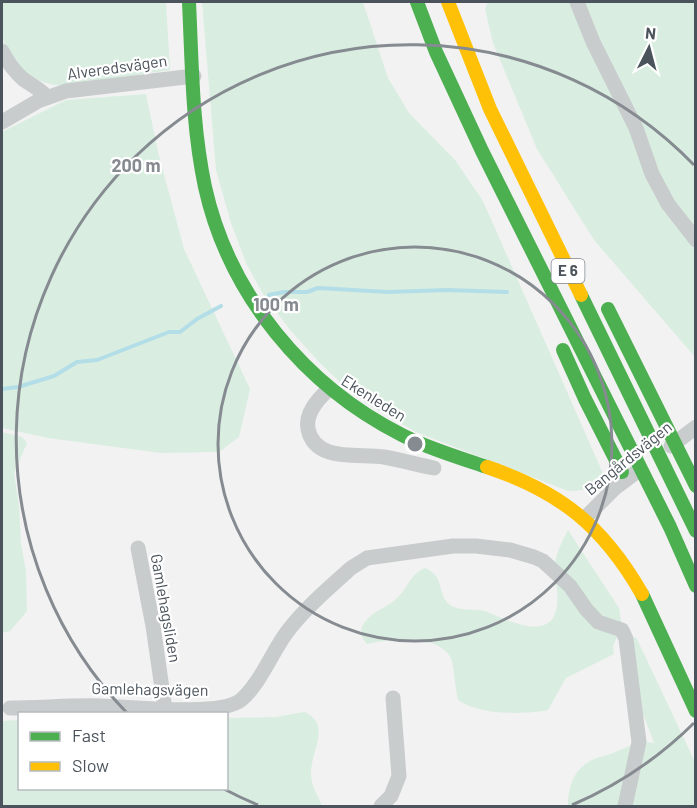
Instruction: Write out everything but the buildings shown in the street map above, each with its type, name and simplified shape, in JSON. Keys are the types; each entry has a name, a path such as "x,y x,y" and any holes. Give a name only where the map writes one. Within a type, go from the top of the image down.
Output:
{"main road":[{"name":"Ekenleden","path":"189,2 199,146 206,188 216,226 228,258 242,284 280,338 302,364 329,389 362,413 394,432 531,485 554,497 584,519 630,571 644,595 696,711"},
{"name":"E 6","path":"417,2 436,52 482,152 670,527 696,586"},
{"name":"E 6","path":"448,2 490,110 696,531"},
{"name":"E 6","path":"490,110 569,239"},
{"name":"E 6","path":"482,152 540,300"},
{"path":"604,301 696,486"},
{"path":"558,339 585,399 632,490"},
{"path":"661,539 696,600"}],"street":[{"path":"577,2 593,42 636,128 652,174 668,204 696,240"},
{"path":"2,51 11,66 24,80 42,91 46,97"},
{"name":"Alveredsvägen","path":"2,122 46,97 66,91 194,76"},
{"path":"329,389 315,404 309,415 310,435 316,445 324,451 336,454 386,458 434,468"},
{"name":"Bangårdsvägen","path":"584,519 615,488 692,430"},
{"name":"Gamlehagsvägen","path":"10,708 100,706 165,709 216,708 229,705 240,700 251,688 286,632 299,617 351,568 367,558 453,546 510,550 534,556 543,561 570,585 598,622 622,630 626,639 639,742 625,807"},
{"name":"Gamlehagsliden","path":"138,548 153,626 165,709"},
{"path":"381,807 391,796 399,776 393,698"}],"green space":[{"path":"2,2 166,2 170,70 65,86 33,78 17,64 5,45 1,22"},
{"path":"202,2 363,2 388,78 409,113 455,160 483,201 605,478 588,488 568,491 416,432 367,404 341,383 290,330 263,294 246,263 231,223 216,170"},
{"path":"488,2 695,2 695,357 594,240 537,149 493,43 485,9"},
{"path":"146,94 158,152 184,249 250,389 239,437 219,452 161,453 48,438 2,428 2,132 66,100"},
{"path":"2,432 22,437 27,443 14,473 26,571 27,611 10,631 2,633"},
{"path":"568,530 619,608 622,627 613,646 614,654 566,678 548,710 526,713 477,709 458,700 452,660 444,650 424,641 400,640 367,644 363,639 362,628 367,619 397,598 412,578 425,568 436,576 445,599 453,606 485,611 522,625 542,626 549,622 557,608 556,560"},
{"path":"636,637 695,762 695,806 568,806 573,780 584,765 595,758 633,745 654,743 640,706 631,639"},
{"path":"304,712 313,717 317,724 319,731 311,775 322,806 2,806 2,721 18,720 18,790 228,790 228,718 276,717"}],"waterway":[{"path":"269,295 284,292 307,292 318,288 388,292 447,290 507,292"},
{"path":"2,389 18,387 54,376 77,362 97,360 169,332 180,332 197,319 221,306"}],"traffic: fast":[{"path":"189,2 195,118 205,187 216,227 232,264 252,300 276,333 303,363 334,391 367,415 402,435 487,467"},
{"path":"417,2 436,52 482,151 670,527 696,586"},
{"path":"581,295 696,531"},
{"path":"608,309 696,486"},
{"path":"563,350 622,472"},
{"path":"642,594 696,711"}],"traffic: slow":[{"path":"448,2 490,109 581,295"},
{"path":"487,467 537,488 578,514 612,549 642,594"}]}
